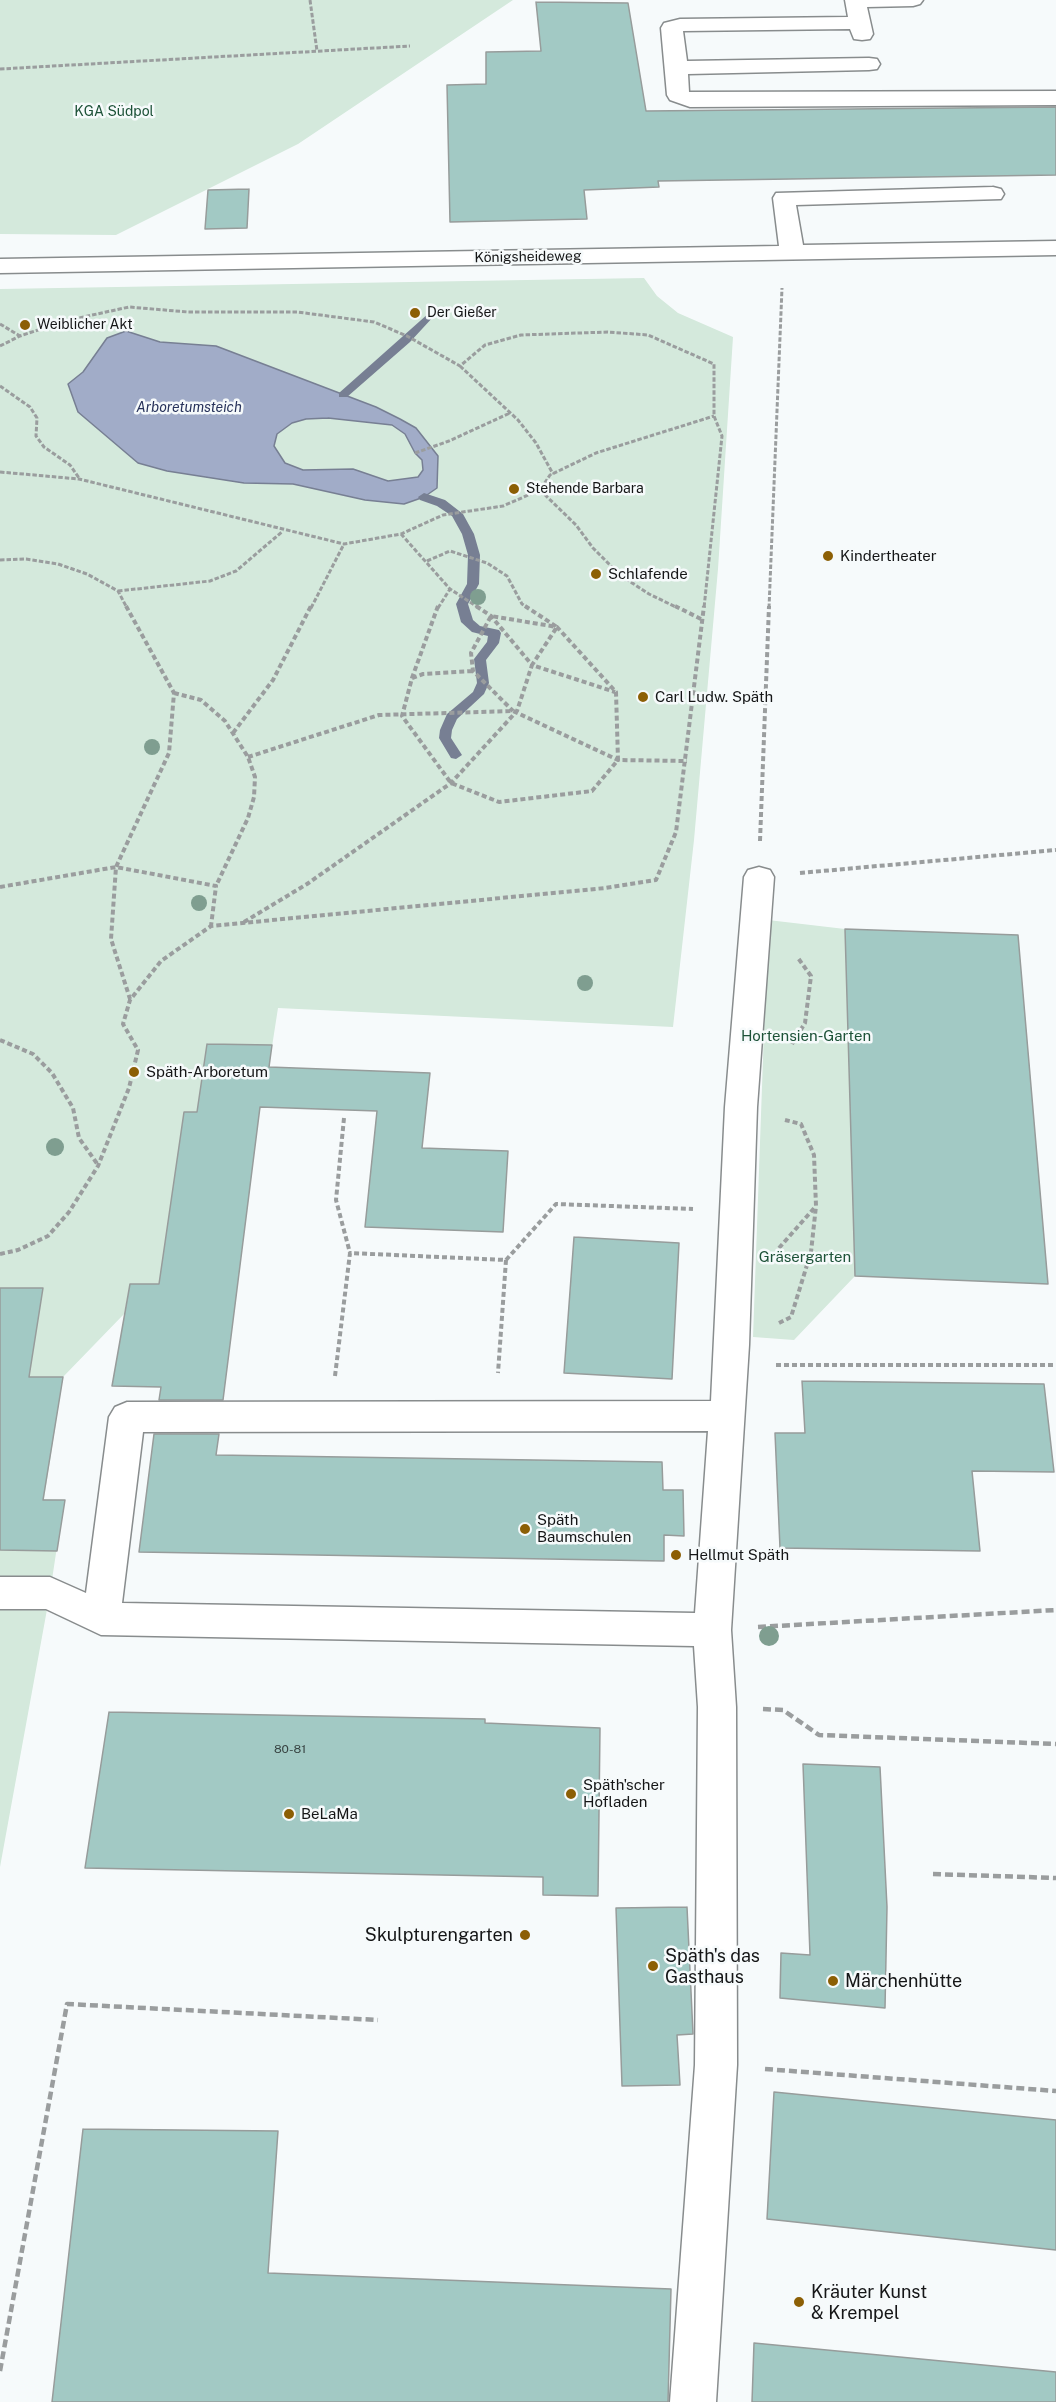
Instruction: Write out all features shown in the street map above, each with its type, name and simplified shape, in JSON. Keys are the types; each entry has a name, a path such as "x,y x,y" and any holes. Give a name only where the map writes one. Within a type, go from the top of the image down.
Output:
{"street":[{"path":"876,100 855,1 914,0"},
{"path":"860,23 674,26 672,28 678,95 682,99 1056,99"},
{"path":"677,68 869,64"},
{"path":"792,252 784,198 993,194"},
{"name":"Königsheideweg","path":"0,266 1056,248"},
{"path":"693,2402 716,2065 717,1707 712,1630 731,1355 741,1107 759,877"},
{"path":"101,1619 127,1417 727,1416"},
{"path":"0,1593 50,1593 101,1619 712,1630"}],"path":[{"path":"310,0 317,51"},
{"path":"0,69 410,46"},
{"path":"783,278 759,877 1056,850"},
{"path":"0,346 20,336 65,321 129,307 188,312 297,312 374,322 407,336 460,366 510,413 536,443 553,474"},
{"path":"0,324 20,336"},
{"path":"0,1254 18,1250 48,1236 69,1212 98,1166 129,1088 138,1050 123,1024 130,1000 161,961 211,927 605,888 656,880 676,832 687,761 701,619 715,518 722,436 714,416 714,364 648,335 608,332 520,335 485,345 460,366"},
{"path":"0,386 30,407 37,418 36,436 44,447 70,465 79,479"},
{"path":"415,453 510,413"},
{"path":"0,472 79,479 283,531 344,544 401,534 443,515 503,506 540,490 553,474 596,453 714,416"},
{"path":"540,490 576,525 593,548 620,575 649,594 701,619"},
{"path":"118,591 210,580 236,571 283,531"},
{"path":"401,534 451,590 486,613 532,665 616,692"},
{"path":"233,733 273,680 344,544"},
{"path":"402,716 451,783 499,802 592,791 618,760 616,692 557,627 522,604 507,576 488,563 450,551 427,561"},
{"path":"0,560 26,559 58,564 87,574 118,591 174,693 169,753 116,867 111,939 130,1000"},
{"path":"402,716 412,678 439,604 451,590"},
{"path":"490,617 471,653 473,671 515,711 618,760 687,761"},
{"path":"490,617 557,627"},
{"path":"243,923 307,884 451,783 515,711 532,665 557,627"},
{"path":"412,678 423,674 473,671"},
{"path":"174,693 201,700 225,721 248,758 255,777 254,797 248,818 216,886 211,927"},
{"path":"248,758 379,715 515,711"},
{"path":"0,886 116,867 216,886"},
{"path":"0,1040 33,1054 52,1073 73,1108 79,1138 98,1166"},
{"path":"731,1355 791,1317 811,1252 816,1206 814,1155 801,1124 741,1107"},
{"path":"330,1417 350,1253 336,1200 344,1118"},
{"path":"495,1416 506,1260 556,1204 736,1210"},
{"path":"350,1253 506,1260"},
{"path":"731,1355 1056,1365"},
{"path":"712,1630 1056,1610"},
{"path":"717,1707 783,1710 819,1735 1056,1744"},
{"path":"933,1875 1056,1878"},
{"path":"0,2371 67,2004 378,2020"},
{"path":"716,2065 1056,2091"}],"green space":[{"name":"KGA Südpol","path":"0,0 513,0 298,144 116,235 0,234"},
{"name":"Späth-Arboretum","path":"644,278 657,296 678,313 733,337 718,569 694,840 673,1027 278,1008 264,1098 259,1113 184,1112 159,1284 130,1284 124,1314 63,1377 44,1499 64,1500 50,1593 0,1867 0,289"},
{"name":"Gräsergarten","path":"768,920 845,929 855,1276 794,1340 753,1337"}],"water":[{"name":"Arboretumsteich","path":"126,331 160,342 216,346 376,407 416,428 438,456 437,488 424,497 404,504 365,500 293,484 244,483 167,471 138,463 78,412 68,384 83,372 107,338","holes":["328,418 392,425 405,434 415,453 422,460 423,470 418,477 388,481 353,469 303,470 285,463 274,446 277,434 292,423 306,419"]}],"building":[{"path":"536,2 628,3 646,111 1056,107 1056,175 658,181 659,187 584,190 587,219 450,222 447,85 486,84 486,52 541,51"},
{"path":"249,189 247,228 205,229 208,190"},
{"path":"845,929 1018,935 1048,1284 855,1276"},
{"path":"207,1044 272,1045 269,1067 430,1073 422,1148 508,1151 503,1232 365,1227 377,1111 260,1107 223,1400 159,1400 161,1387 112,1386 130,1284 159,1284 184,1112 197,1112"},
{"path":"574,1237 679,1243 672,1379 564,1373"},
{"path":"0,1288 43,1288 29,1377 63,1377 43,1500 65,1500 57,1551 0,1550"},
{"path":"802,1381 1044,1384 1054,1472 972,1471 980,1551 780,1548 775,1433 805,1433"},
{"path":"154,1434 219,1434 216,1455 662,1462 663,1490 683,1490 684,1536 664,1535 664,1561 139,1552"},
{"name":"BeLaMa","path":"109,1712 485,1719 485,1723 600,1728 598,1896 543,1895 543,1877 85,1868"},
{"path":"803,1764 880,1767 887,1907 885,2008 780,1998 781,1953 810,1955"},
{"path":"687,1907 693,2034 677,2035 680,2085 622,2086 616,1908"},
{"path":"774,2092 1056,2120 1056,2250 767,2219"},
{"path":"83,2129 278,2131 268,2273 671,2289 668,2402 52,2402"},
{"path":"754,2343 1056,2372 1056,2402 752,2402"}],"waterway":[{"path":"343,395 406,340 429,316"},
{"path":"424,497 441,503 457,514 468,534 474,555 473,584 462,604 467,622 476,629 495,633 493,643 480,659 483,683 478,694 452,717 446,730 445,738 456,755"}],"place":[{"name":"Der Gießer","path":"415,313"},
{"name":"Weiblicher Akt","path":"25,325"},
{"name":"Stehende Barbara","path":"514,489"},
{"name":"Kindertheater","path":"828,556"},
{"name":"Schlafende","path":"596,574"},
{"name":"Carl Ludw. Späth","path":"643,697"},
{"name":"Späth-Arboretum","path":"134,1072"},
{"name":"Späth Baumschulen","path":"525,1529"},
{"name":"Hellmut Späth","path":"676,1555"},
{"name":"Späth'scher Hofladen","path":"571,1794"},
{"name":"BeLaMa","path":"289,1814"},
{"name":"Skulpturengarten","path":"525,1935"},
{"name":"Späth's das Gasthaus","path":"653,1966"},
{"name":"Märchenhütte","path":"833,1981"},
{"name":"Kräuter Kunst & Krempel","path":"799,2302"}],"park label":[{"name":"Hortensien-Garten","path":"806,1036"}]}
